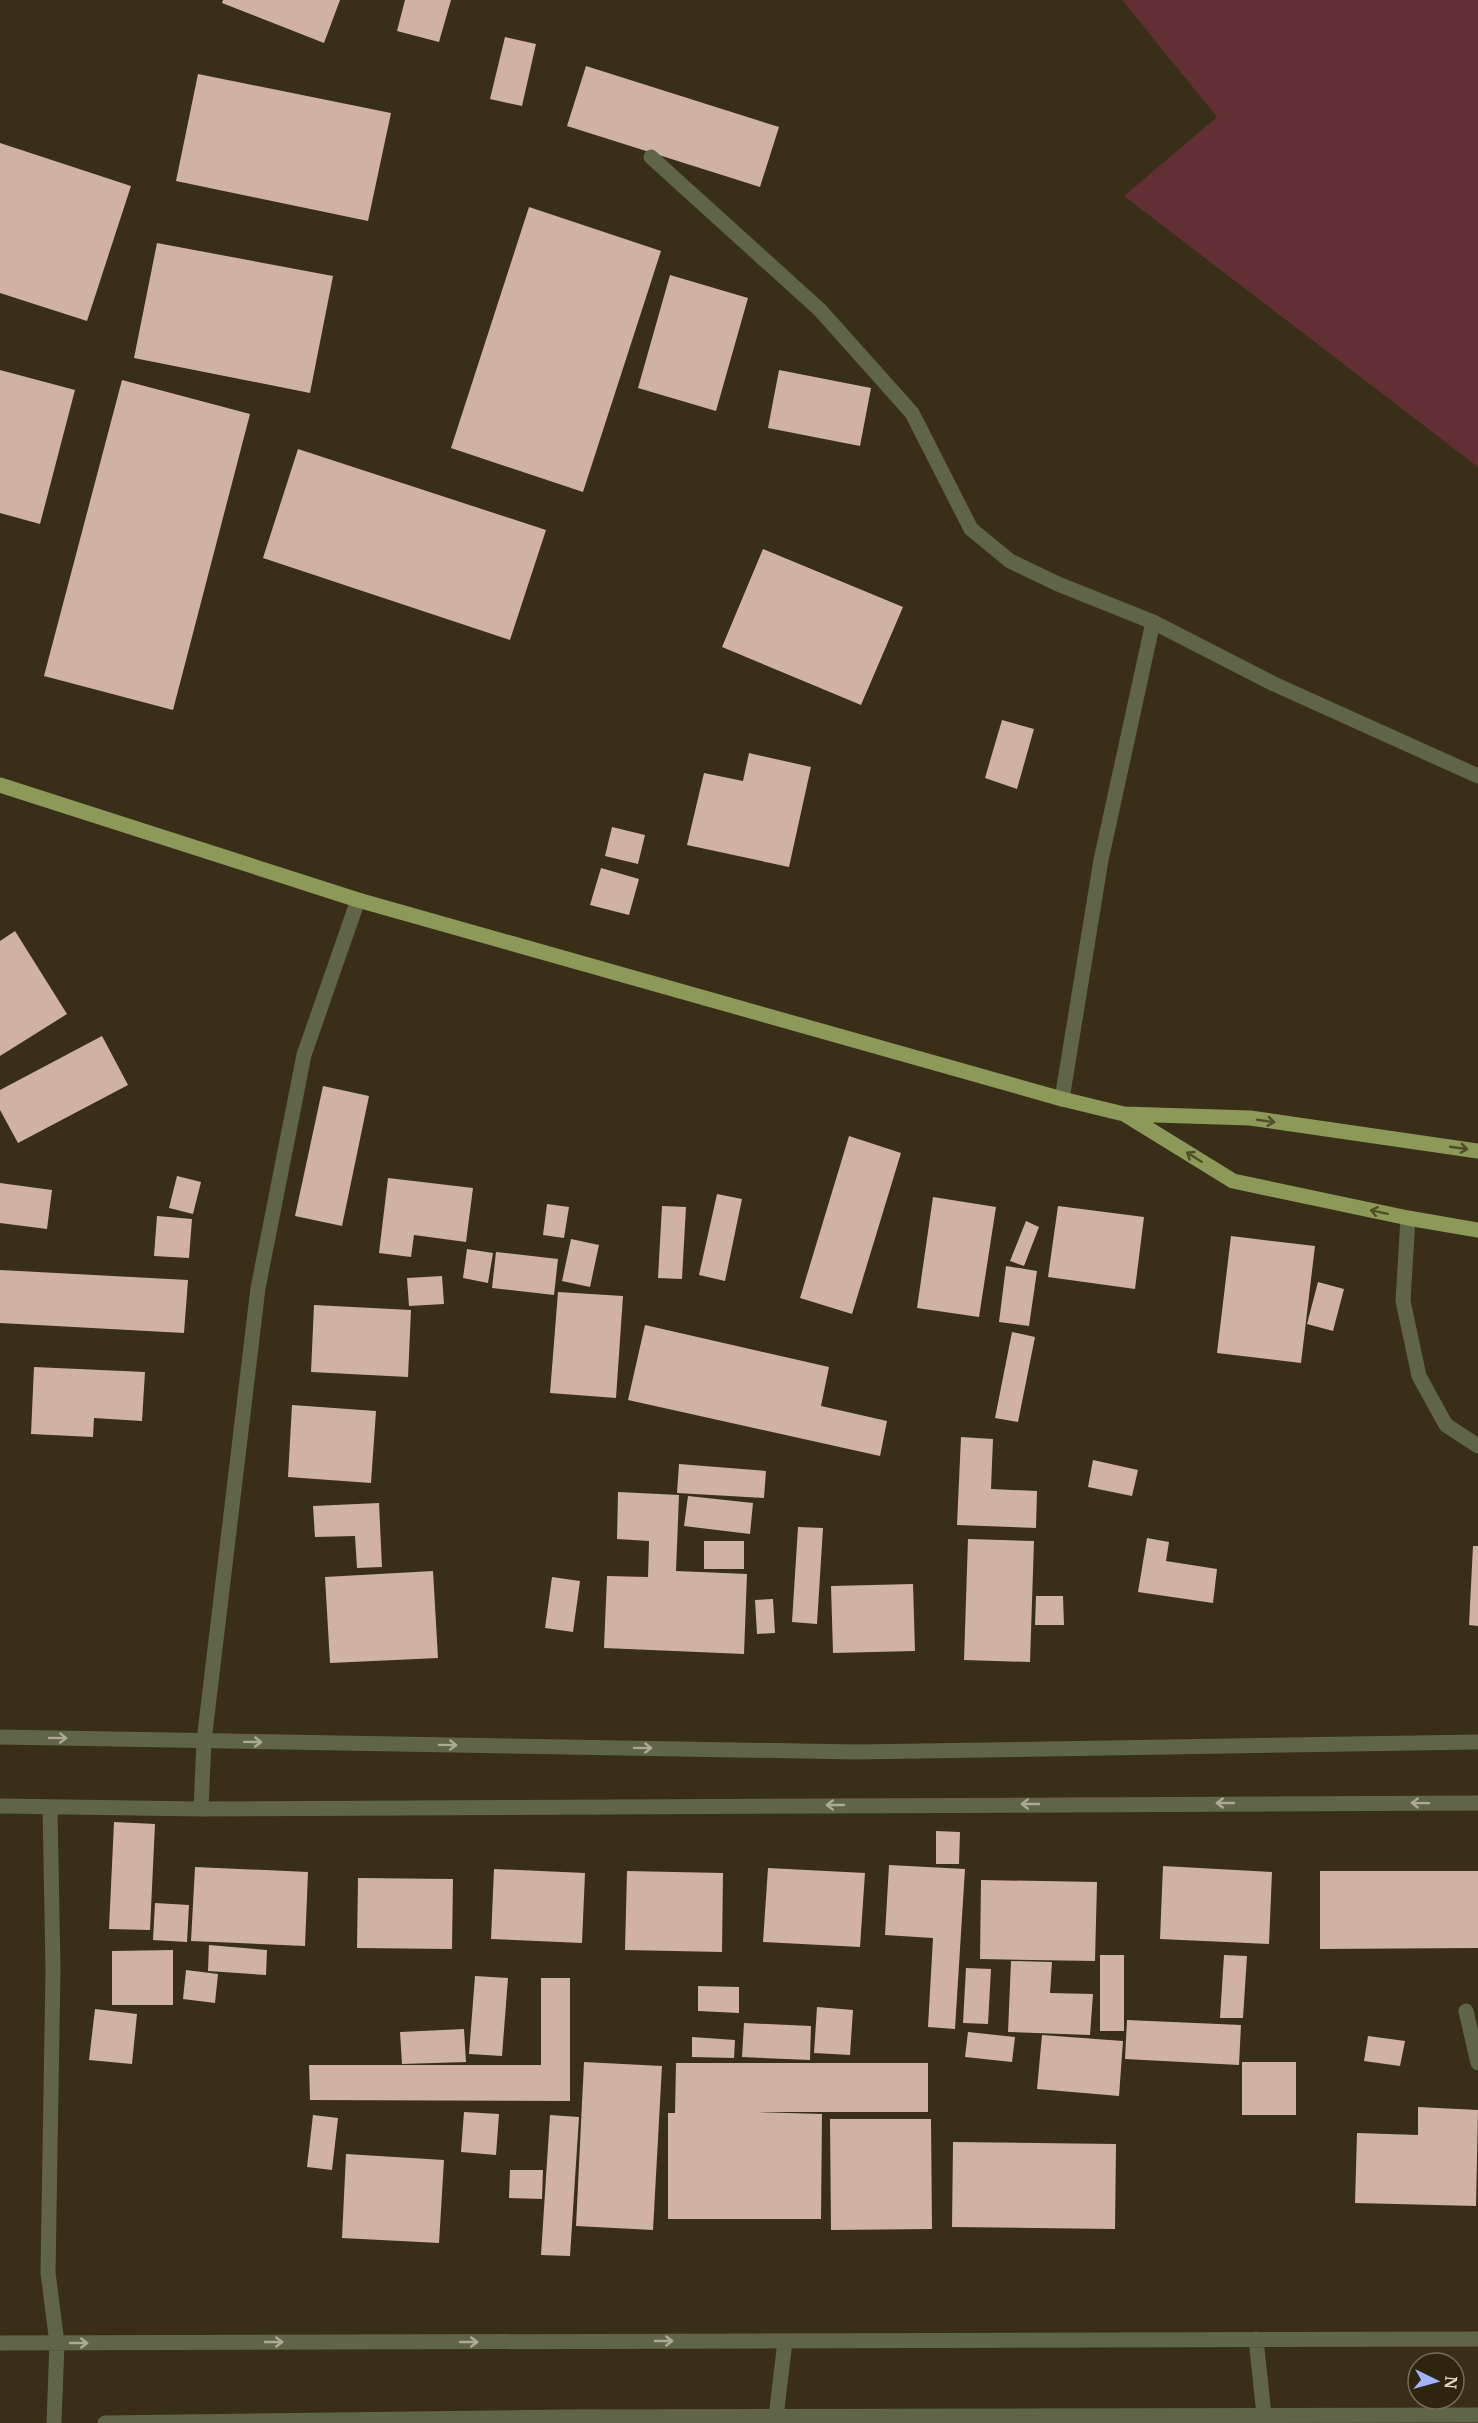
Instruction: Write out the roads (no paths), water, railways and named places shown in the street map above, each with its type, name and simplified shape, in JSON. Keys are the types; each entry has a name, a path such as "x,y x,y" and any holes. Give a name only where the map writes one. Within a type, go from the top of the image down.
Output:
{"main road":[{"path":"0,785 358,900 1062,1099 1124,1114 1250,1118 1478,1151"},
{"path":"1124,1114 1233,1181 1408,1218 1478,1230"}],"street":[{"path":"651,157 820,310 912,412 971,529 1010,561 1058,584 1153,622 1274,684 1478,776"},
{"path":"1062,1099 1101,860 1153,622"},
{"path":"201,1809 204,1741 258,1288 304,1055 358,900"},
{"path":"1408,1218 1403,1301 1419,1376 1446,1425 1478,1446"},
{"path":"0,1737 856,1752 1478,1742"},
{"path":"0,1806 201,1809 1478,1803"},
{"path":"50,1807 53,1970 48,2273 57,2343 54,2423"},
{"path":"1466,2012 1478,2062"},
{"path":"0,2343 1478,2338"},
{"path":"1256,2339 1264,2415"},
{"path":"776,2417 784,2341"},
{"path":"105,2423 776,2417 1478,2415"}]}
